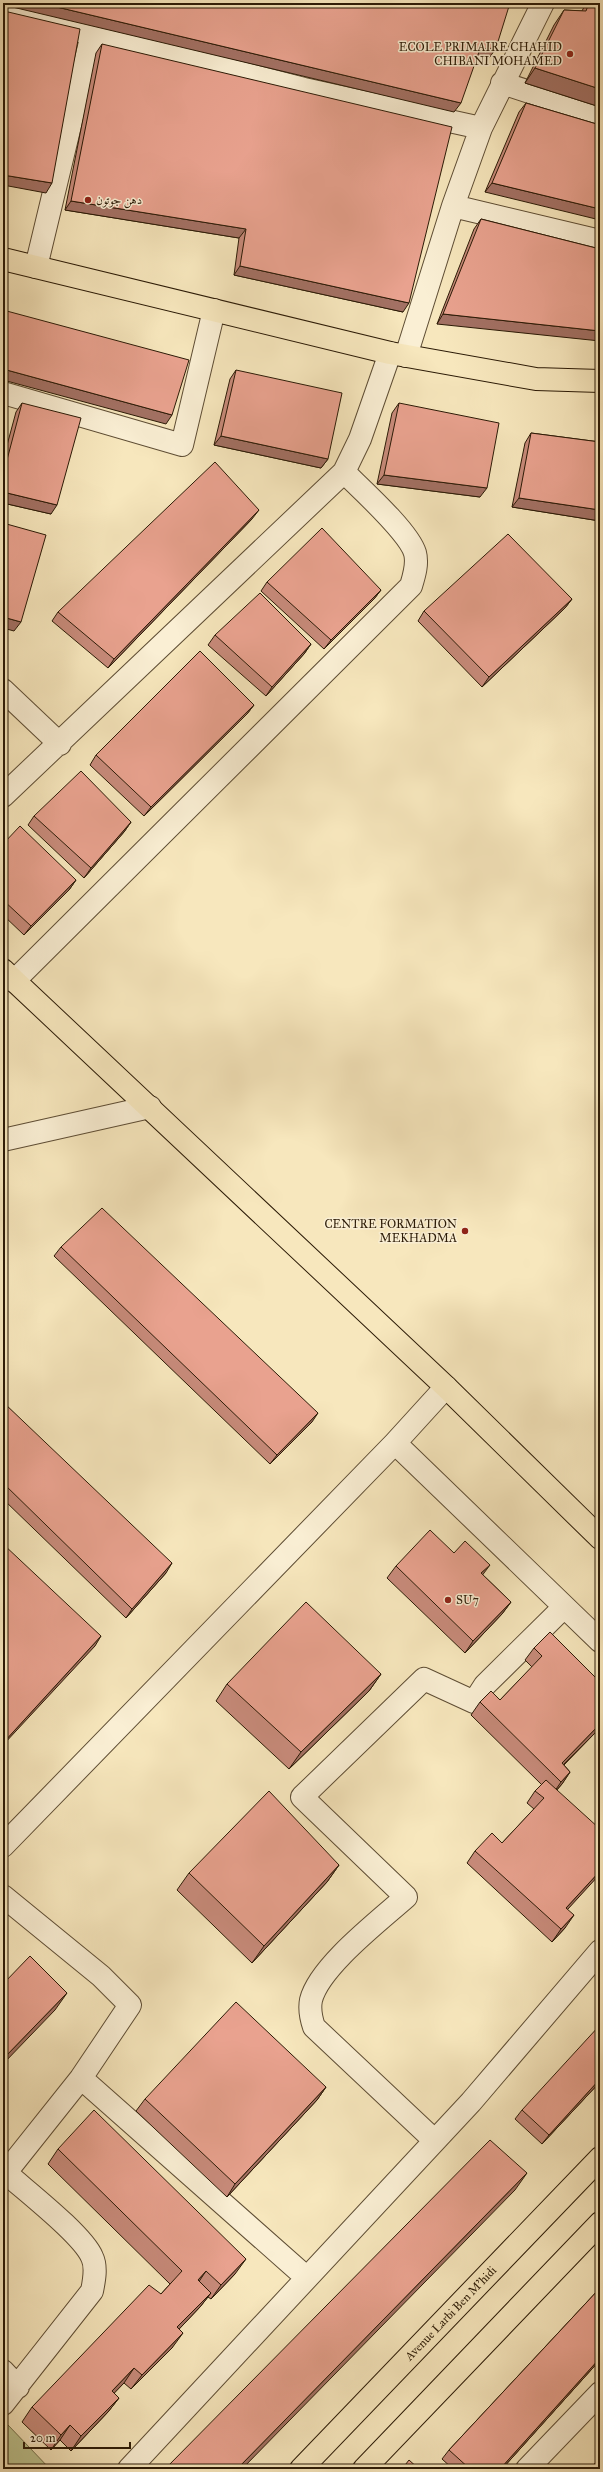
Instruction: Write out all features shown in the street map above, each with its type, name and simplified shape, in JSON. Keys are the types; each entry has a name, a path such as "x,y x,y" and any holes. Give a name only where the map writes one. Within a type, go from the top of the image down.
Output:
{"main road":[{"path":"3,259 398,355 536,379 600,381"},
{"path":"9,975 446,1387 600,1538"},
{"name":"Avenue Larbi Ben M'hidi","path":"301,2469 600,2158"},
{"path":"364,2469 600,2223"}],"street":[{"path":"3,796 60,744 344,472 398,355 481,128 543,3"},
{"path":"3,11 304,89 481,128"},
{"path":"36,267 92,34"},
{"path":"502,83 600,115"},
{"path":"453,206 600,241"},
{"path":"3,393 182,445 214,310"},
{"path":"9,975 411,586 416,570 415,552 404,533 344,472"},
{"path":"3,690 60,744"},
{"path":"3,1140 150,1107"},
{"path":"3,1846 395,1443 446,1387"},
{"path":"395,1443 600,1641"},
{"path":"434,2140 314,2027 310,2013 311,2001 322,1978 341,1956 406,1897 302,1797 424,1679 474,1702 485,1685 564,1607"},
{"path":"3,1896 101,1976 130,2005 81,2078 4,2174 83,2242 93,2258 94,2277 92,2291 18,2388 3,2404"},
{"path":"129,2469 471,2102 600,1951"},
{"path":"81,2078 307,2278"},
{"path":"3,2371 18,2388"},
{"path":"527,2469 600,2393"}],"green space":[{"path":"8,2425 50,2469 3,2469 3,2430"}],"building":[{"path":"40,3 510,3 496,48 480,49 461,103"},
{"name":"ECOLE PRIMAIRE CHAHID CHIBANI MOHAMED","path":"589,3 600,3 600,89 535,68 564,10 586,11"},
{"path":"4,11 80,29 52,183 3,175"},
{"path":"102,44 452,127 409,303 240,266 246,229 71,201"},
{"path":"526,103 600,125 600,209 492,183"},
{"path":"481,219 600,249 600,331 443,314"},
{"path":"3,310 189,360 172,415 3,369"},
{"path":"236,370 342,393 328,459 221,436"},
{"path":"22,403 81,418 57,505 3,492 3,475"},
{"path":"399,403 499,423 487,488 384,475"},
{"path":"531,433 600,442 600,510 519,498"},
{"path":"215,462 259,510 114,659 58,612"},
{"path":"3,523 46,535 21,622 3,617"},
{"path":"322,528 381,590 331,640 267,582"},
{"path":"508,534 572,599 489,677 424,611"},
{"path":"260,593 311,644 272,687 215,635"},
{"path":"200,651 254,705 151,807 96,755"},
{"path":"81,771 131,822 91,868 34,816"},
{"path":"20,826 76,880 31,926 3,900 3,844"},
{"path":"102,1208 318,1413 277,1455 61,1247"},
{"path":"3,1402 172,1563 132,1609 3,1483"},
{"name":"SU7","path":"430,1530 454,1553 465,1541 490,1565 481,1573 511,1602 473,1641 396,1566"},
{"path":"3,1544 101,1636 3,1743"},
{"path":"306,1602 381,1674 301,1752 227,1684"},
{"path":"550,1632 600,1682 600,1724 562,1763 570,1772 561,1782 480,1702 491,1691 500,1700 542,1656 534,1648"},
{"path":"546,1780 600,1829 600,1871 566,1908 574,1915 561,1929 475,1851 492,1833 502,1843 544,1798 535,1791"},
{"path":"269,1791 339,1865 264,1946 189,1873"},
{"path":"30,1956 67,1993 3,2059 3,1984"},
{"path":"236,2002 326,2087 235,2184 145,2099"},
{"path":"600,2025 600,2079 549,2135 522,2110"},
{"path":"94,2110 246,2259 221,2285 206,2271 198,2280 211,2293 177,2327 183,2333 142,2375 134,2368 112,2391 119,2398 81,2436 70,2425 61,2435 32,2407 149,2285 161,2294 182,2271 58,2149"},
{"path":"490,2140 527,2173 237,2469 165,2469"},
{"path":"600,2288 600,2358 500,2469 470,2469 449,2450"},
{"path":"600,2457 600,2469 594,2469 592,2467"},
{"path":"409,2460 419,2469 402,2469"}],"place":[{"name":"ECOLE PRIMAIRE CHAHID CHIBANI MOHAMED","path":"570,54"},
{"name":"دهن جوتون","path":"88,200"},
{"name":"CENTRE FORMATION MEKHADMA","path":"465,1231"},
{"name":"SU7","path":"448,1600"}]}
